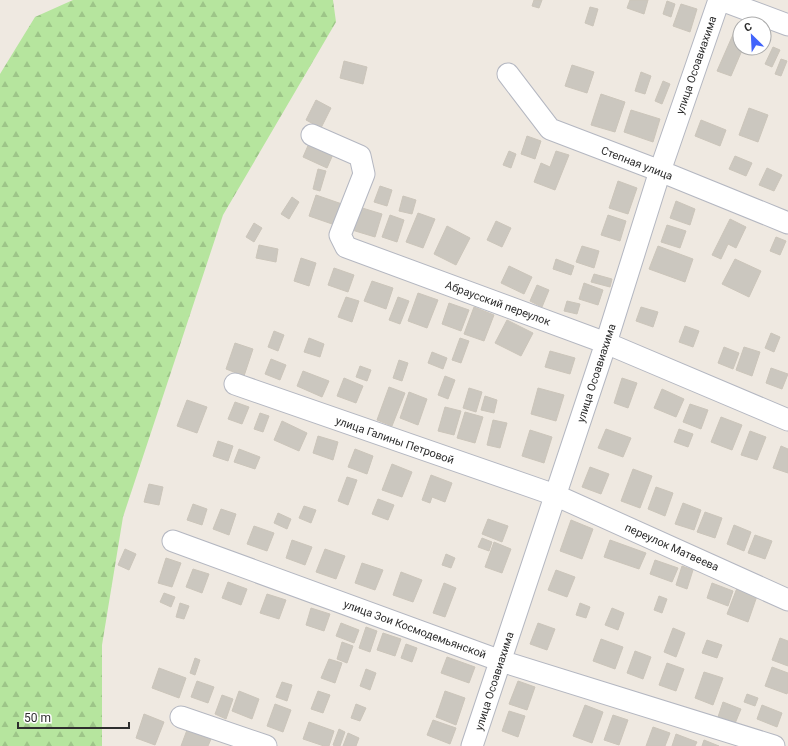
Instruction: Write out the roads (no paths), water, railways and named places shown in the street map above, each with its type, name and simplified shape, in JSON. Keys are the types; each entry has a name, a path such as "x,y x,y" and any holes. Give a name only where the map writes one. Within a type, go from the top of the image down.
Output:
{"street":[{"path":"720,0 788,25"},
{"name":"улица Осоавиахима","path":"472,746 606,343 660,171 720,0"},
{"name":"Степная улица","path":"508,74 550,129 660,171 788,223"},
{"name":"Абраусский переулок","path":"312,135 360,156 364,174 340,235 346,247 606,343 788,420"},
{"name":"улица Галины Петровой","path":"234,384 555,495"},
{"name":"переулок Матвеева","path":"555,495 788,600"},
{"name":"улица Зои Космодемьянской","path":"173,541 501,661 774,746"},
{"path":"181,717 266,746"},
{"path":"786,746 788,742"}]}
